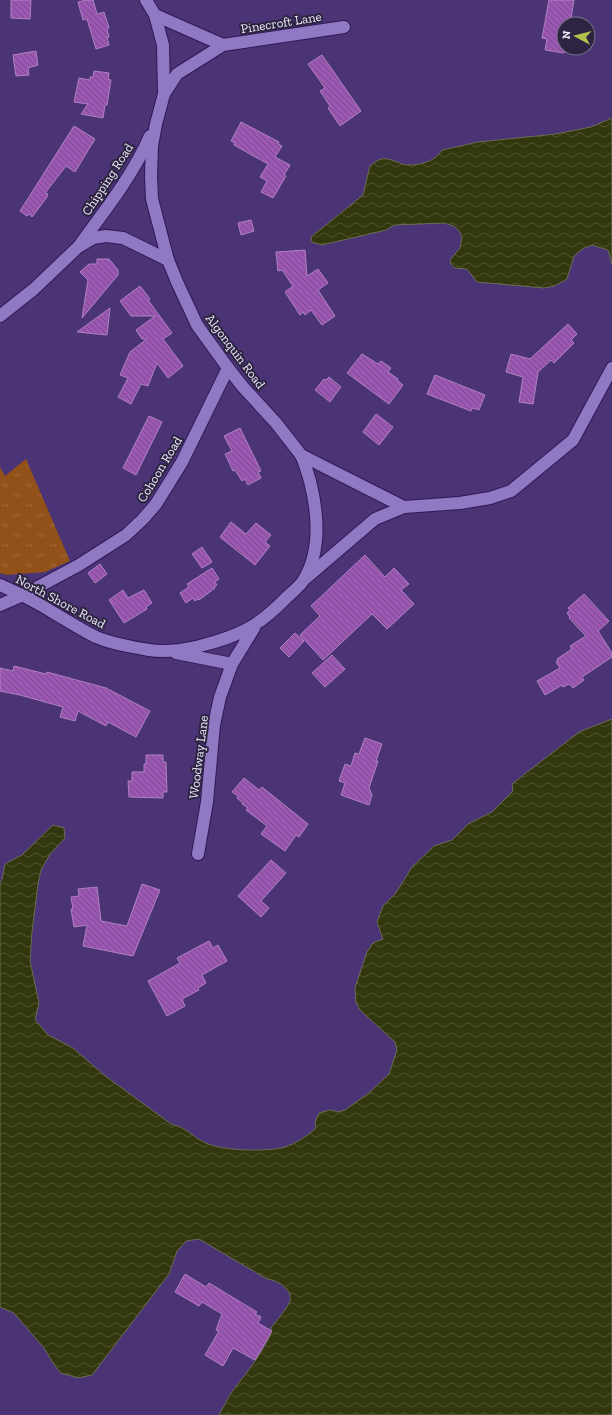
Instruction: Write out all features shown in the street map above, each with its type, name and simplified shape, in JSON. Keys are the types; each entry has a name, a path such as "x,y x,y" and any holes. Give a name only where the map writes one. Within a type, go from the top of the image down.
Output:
{"street":[{"name":"Algonquin Road","path":"146,0 155,15 163,45 164,94 152,146 152,199 168,260 198,325 243,387 276,423 301,455 404,507"},
{"path":"155,15 223,45"},
{"name":"Pinecroft Lane","path":"164,94 177,74 223,45 344,27"},
{"name":"Chipping Road","path":"0,316 34,289 78,247 119,191 144,151 156,124"},
{"name":"Chipping Road","path":"78,247 93,238 106,236 123,238 168,260"},
{"name":"Cohoon Road","path":"0,605 23,595 79,565 126,535 143,519 156,504 182,462 228,368"},
{"name":"North Shore Road","path":"0,585 23,595 54,612 72,625 98,637 124,646 169,651 184,650 224,640 242,633 273,611 303,581 375,519 404,507 460,503 490,498 511,491 573,440 612,368"},
{"name":"North Shore Road","path":"301,455 305,462 314,496 317,526 316,545 311,564 303,581"},
{"name":"Woodway Lane","path":"198,854 207,802 214,725 220,697 232,664 258,623"},
{"path":"169,651 232,664"}],"green space":[{"path":"26,459 70,561 45,572 6,575 0,573 0,467 5,476"}],"water":[{"path":"612,118 612,264 608,250 592,245 582,249 574,256 567,279 554,286 544,288 477,282 467,269 454,267 452,265 450,260 460,248 462,238 460,232 454,226 444,223 394,225 386,230 322,245 312,242 311,237 363,195 370,166 377,161 388,159 405,165 418,164 432,160 442,150 478,142 556,134 591,127"},
{"path":"612,719 612,1415 219,1415 231,1393 262,1351 267,1342 271,1328 286,1308 290,1301 290,1297 287,1289 279,1283 267,1279 199,1239 186,1241 177,1251 169,1274 92,1375 78,1378 61,1373 44,1348 14,1313 0,1307 0,882 2,880 5,864 22,855 53,825 64,828 65,838 50,854 41,870 32,932 30,961 39,1003 35,1020 48,1035 73,1048 104,1075 171,1124 186,1130 206,1143 223,1148 245,1150 277,1149 302,1139 316,1128 315,1122 319,1113 330,1110 338,1112 345,1110 370,1092 389,1074 397,1050 395,1042 360,1010 356,1002 355,988 367,952 373,943 383,939 377,922 383,906 396,893 412,867 434,846 452,840 468,824 492,812 513,791 512,784 579,732"}],"building":[{"path":"11,0 31,0 30,19 11,18"},
{"path":"93,0 97,14 104,12 109,28 107,29 109,37 107,37 109,45 96,49 87,19 83,20 78,2"},
{"path":"549,0 574,0 571,16 556,16 556,52 545,50 547,39 542,38"},
{"path":"36,51 38,65 28,68 29,75 16,76 13,55"},
{"path":"322,55 361,111 340,126 328,108 330,106 320,91 325,88 308,64"},
{"path":"94,71 109,73 108,79 111,80 107,105 105,105 103,118 81,114 88,104 74,102 79,78 90,80 90,77 93,77"},
{"path":"241,122 279,142 278,144 282,146 275,157 290,165 284,175 286,176 273,198 261,192 267,181 260,177 268,164 234,145 235,143 231,141"},
{"path":"74,126 95,139 75,172 66,166 45,193 48,194 47,197 32,217 29,214 27,216 20,211"},
{"path":"251,220 254,231 241,235 238,223"},
{"path":"305,250 307,276 318,269 328,283 318,290 335,316 322,325 311,310 305,315 303,312 300,315 285,292 293,286 282,270 278,271 276,252"},
{"path":"97,259 109,259 118,270 118,275 82,318 88,280 80,272 89,264 97,264"},
{"path":"140,286 150,299 148,300 172,333 163,339 183,366 168,378 157,363 148,386 141,384 131,404 118,397 128,378 120,375 130,352 147,339 142,339 136,330 155,316 131,316 120,301"},
{"path":"110,308 107,335 77,332"},
{"path":"568,324 577,334 571,340 574,343 554,363 551,360 538,372 533,404 519,402 523,377 506,372 511,354 530,359"},
{"path":"362,354 378,364 381,361 391,368 388,372 398,379 397,380 403,385 389,404 347,373"},
{"path":"435,375 485,395 479,410 472,408 471,411 427,394"},
{"path":"329,377 341,387 330,402 315,390 324,379 326,380"},
{"path":"376,414 393,427 379,445 363,432"},
{"path":"149,416 162,422 136,475 123,468"},
{"path":"240,428 261,471 258,472 261,478 248,485 245,479 242,481 235,470 233,471 225,454 232,451 224,436"},
{"path":"231,522 246,534 256,523 271,535 265,542 270,546 255,565 220,537"},
{"path":"202,547 212,562 202,568 192,554"},
{"path":"365,555 385,577 394,568 409,584 401,590 414,604 387,629 372,614 323,660 300,635 320,616 311,606"},
{"path":"100,564 107,574 95,583 88,573"},
{"path":"212,568 219,579 215,582 217,585 214,587 215,588 199,600 198,599 195,601 193,598 186,603 180,593 189,587 187,584"},
{"path":"123,590 128,598 144,590 152,603 146,607 147,609 124,623 109,600"},
{"path":"584,594 609,621 598,631 612,653 612,657 582,677 584,680 573,688 569,684 563,687 562,685 545,695 537,681 560,668 556,662 558,661 557,659 572,649 570,646 586,636 569,618 570,617 567,613 570,610 568,608"},
{"path":"295,633 304,641 289,657 280,648"},
{"path":"332,655 345,669 325,687 312,673"},
{"path":"14,666 46,674 47,672 106,688 150,711 136,737 108,722 106,726 78,711 75,721 60,717 63,707 0,691 0,668 13,671"},
{"path":"365,738 382,744 369,788 372,795 369,805 341,795 345,783 339,781 345,764 351,766 355,753 359,754"},
{"path":"146,755 163,755 163,762 166,762 167,792 163,792 163,798 129,797 128,781 132,781 132,772 144,772"},
{"path":"244,778 259,790 262,787 308,824 299,837 296,835 285,851 261,834 267,826 246,810 248,808 237,798 238,796 232,792"},
{"path":"271,860 286,873 261,901 269,908 261,917 238,896"},
{"path":"142,884 160,890 133,956 83,946 87,925 74,927 71,909 73,909 71,897 79,896 78,889 97,887 101,921 127,926"},
{"path":"209,941 213,948 218,945 227,961 202,975 206,983 198,988 199,990 182,999 185,1006 167,1016 148,981 180,963 177,958"},
{"path":"185,1274 206,1287 209,1283 257,1312 255,1314 261,1317 258,1323 272,1331 255,1360 233,1348 223,1366 205,1355 219,1331 216,1330 222,1314 202,1302 199,1306 175,1292"}]}
